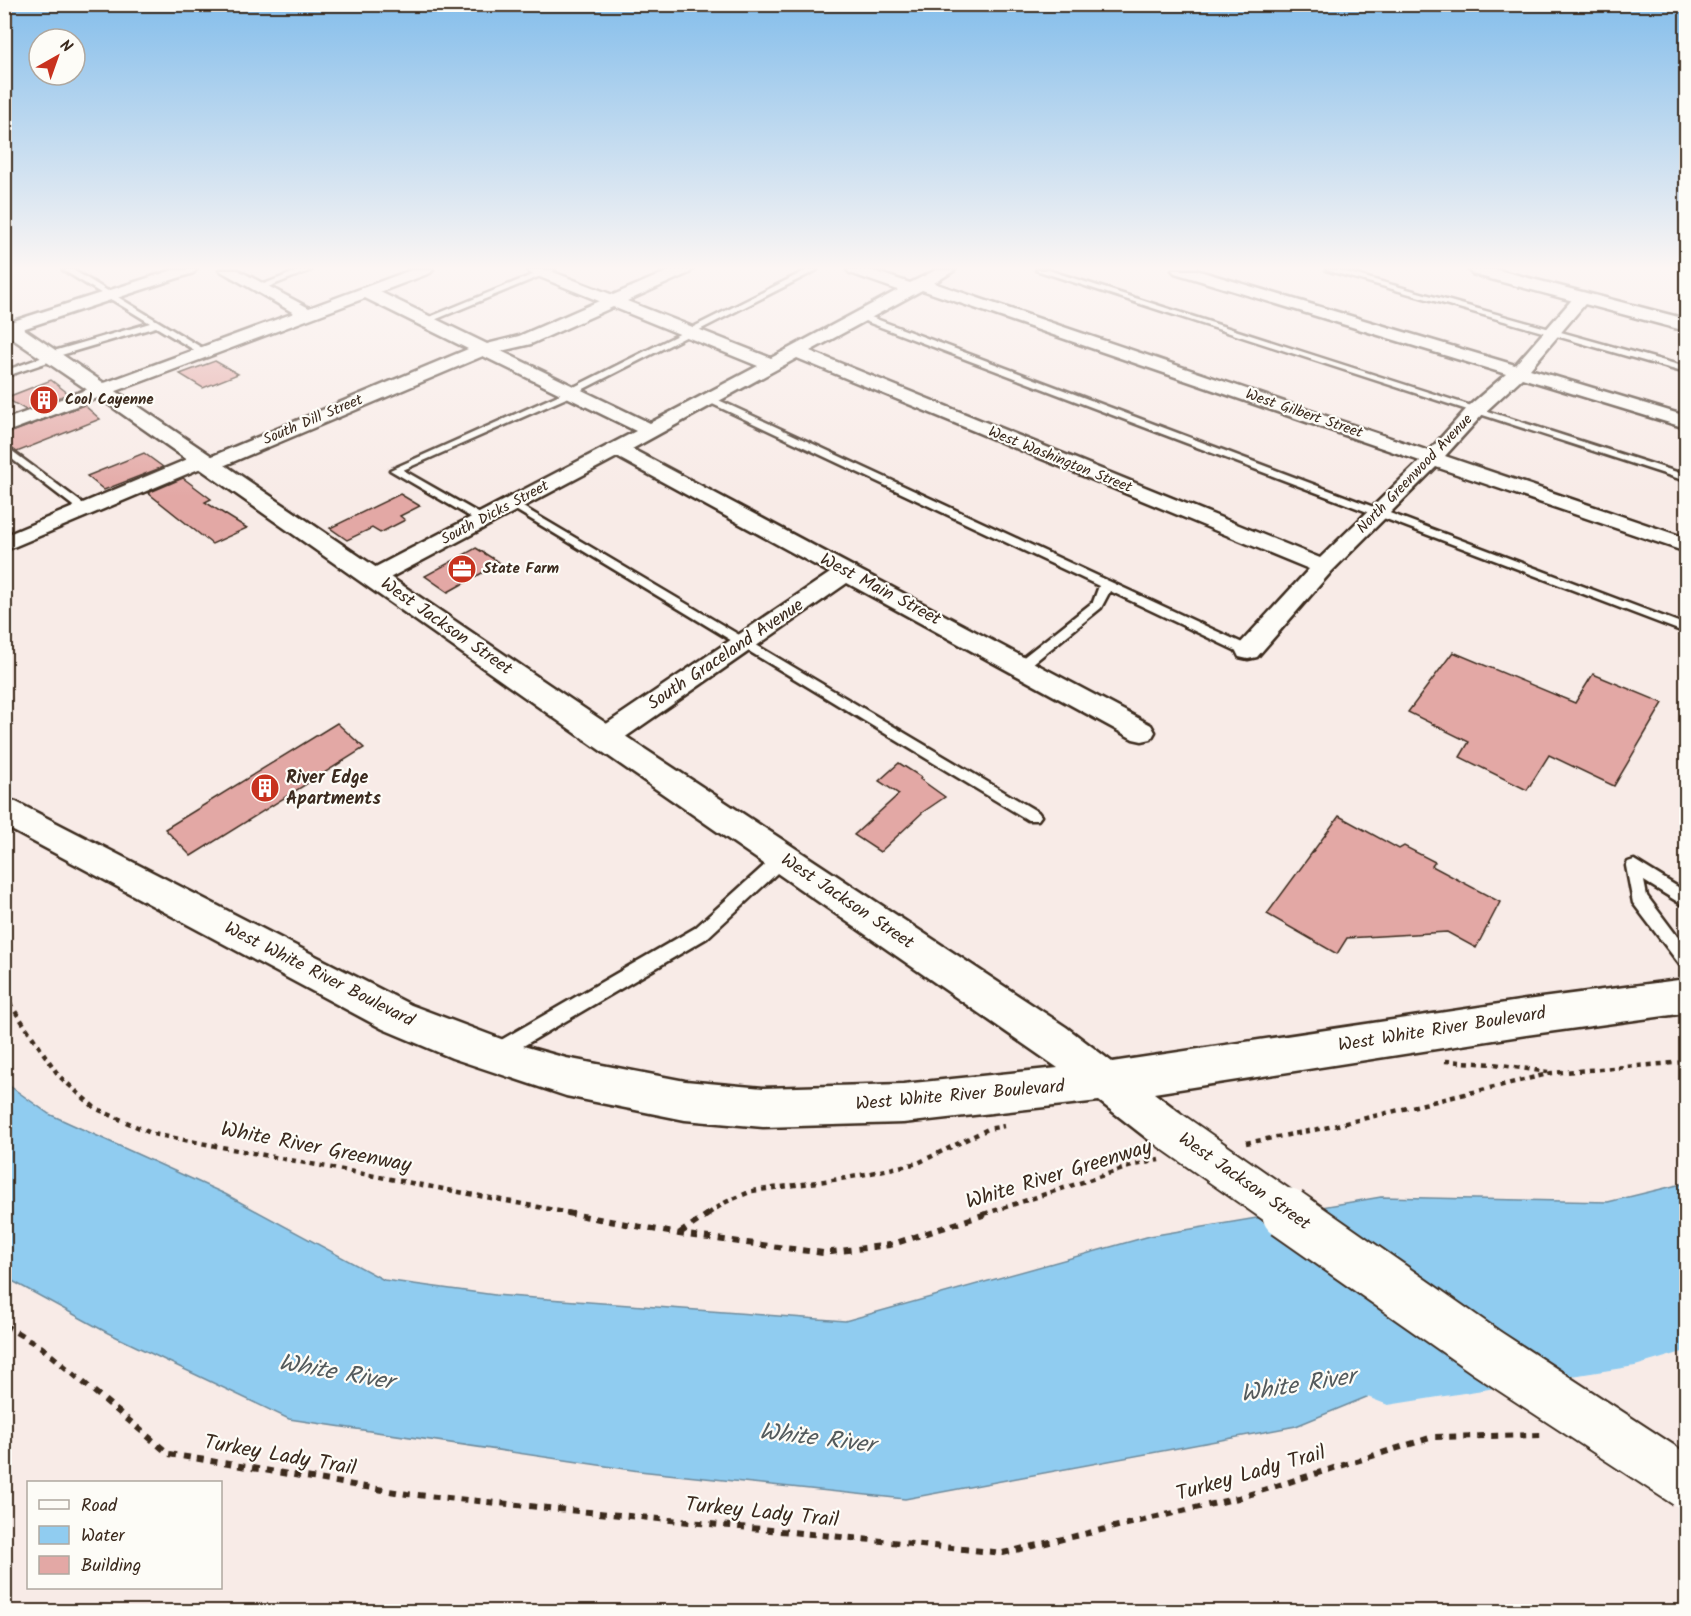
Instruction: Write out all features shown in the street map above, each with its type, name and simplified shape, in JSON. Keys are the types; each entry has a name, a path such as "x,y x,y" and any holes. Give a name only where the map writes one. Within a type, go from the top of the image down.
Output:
{"main road":[{"name":"West Jackson Street","path":"35,345 104,390 605,738 1052,1040 1133,1104 1166,1142 1686,1483"},
{"name":"West White River Boulevard","path":"4,811 373,1007 428,1031 492,1055 574,1080 634,1094 750,1108 897,1105 1108,1082 1570,1010 1686,996"}],"street":[{"path":"4,427 222,345"},
{"path":"475,345 651,431"},
{"name":"South Dill Street","path":"4,544 468,354 503,345"},
{"path":"719,345 772,365"},
{"name":"South Dicks Street","path":"374,577 809,345"},
{"name":"West Gilbert Street","path":"1094,345 1686,545"},
{"path":"1430,345 1686,422"},
{"name":"North Greenwood Avenue","path":"1248,651 1323,567 1432,458 1477,409 1518,372 1541,345"},
{"name":"West Washington Street","path":"797,352 1323,567"},
{"name":"West Main Street","path":"617,449 1142,732"},
{"name":"South Graceland Avenue","path":"605,738 847,572"}],"lane":[{"path":"4,374 87,345"},
{"path":"193,345 204,352"},
{"path":"483,520 395,470 570,391 661,345"},
{"path":"937,345 1686,629"},
{"path":"1277,345 1686,478"},
{"path":"1597,345 1686,370"},
{"path":"709,399 1248,651"},
{"path":"4,448 85,510"},
{"path":"513,504 1034,816"},
{"path":"1021,666 1097,605 1103,597 1106,584"},
{"path":"492,1055 701,933 783,858"},
{"path":"1686,900 1634,866 1639,898 1686,960"}],"path":[{"name":"White River Greenway","path":"4,995 59,1076 95,1108 153,1134 679,1234 823,1254 890,1245 1135,1165 1166,1142"},
{"path":"1441,1061 1494,1064 1552,1073"},
{"path":"1238,1145 1329,1127 1552,1073 1686,1062"},
{"path":"679,1234 726,1202 752,1191 848,1178 918,1162 988,1129 1009,1125"},
{"name":"Turkey Lady Trail","path":"4,1324 40,1347 170,1454 406,1494 1003,1553 1238,1498 1433,1437 1549,1434"}],"water":[{"path":"4,1082 49,1114 225,1194 384,1280 495,1295 845,1321 1150,1236 1381,1197 1608,1202 1686,1183 1686,1333 1554,1320 1296,1426 905,1499 639,1471 289,1419 108,1333 5,1277"}],"building":[{"path":"215,361 238,374 203,388 180,374"},
{"path":"51,380 69,394 26,410 5,398"},
{"path":"84,405 100,419 17,452 4,443 4,435"},
{"path":"144,453 163,467 104,490 87,476"},
{"path":"183,478 211,499 205,502 247,528 212,544 148,493"},
{"path":"400,494 420,506 400,516 405,520 380,533 372,528 347,540 330,528"},
{"name":"State Farm","path":"476,548 500,563 448,592 425,576"},
{"path":"1453,652 1575,703 1593,674 1663,703 1614,786 1549,755 1527,790 1460,757 1469,742 1408,712"},
{"name":"River Edge Apartments","path":"337,723 364,748 191,856 165,829"},
{"path":"899,763 921,777 920,779 945,797 923,812 880,852 854,835 899,794 879,781"},
{"path":"1339,816 1399,849 1404,846 1435,862 1432,866 1500,902 1476,948 1447,932 1347,938 1337,954 1267,914"}],"waterway":[{"name":"White River","path":"1388,1373 1635,1335 1686,1320"}],"place":[{"name":"Cool Cayenne","path":"44,400"},
{"name":"State Farm","path":"462,569"},
{"name":"River Edge Apartments","path":"265,788"}]}
